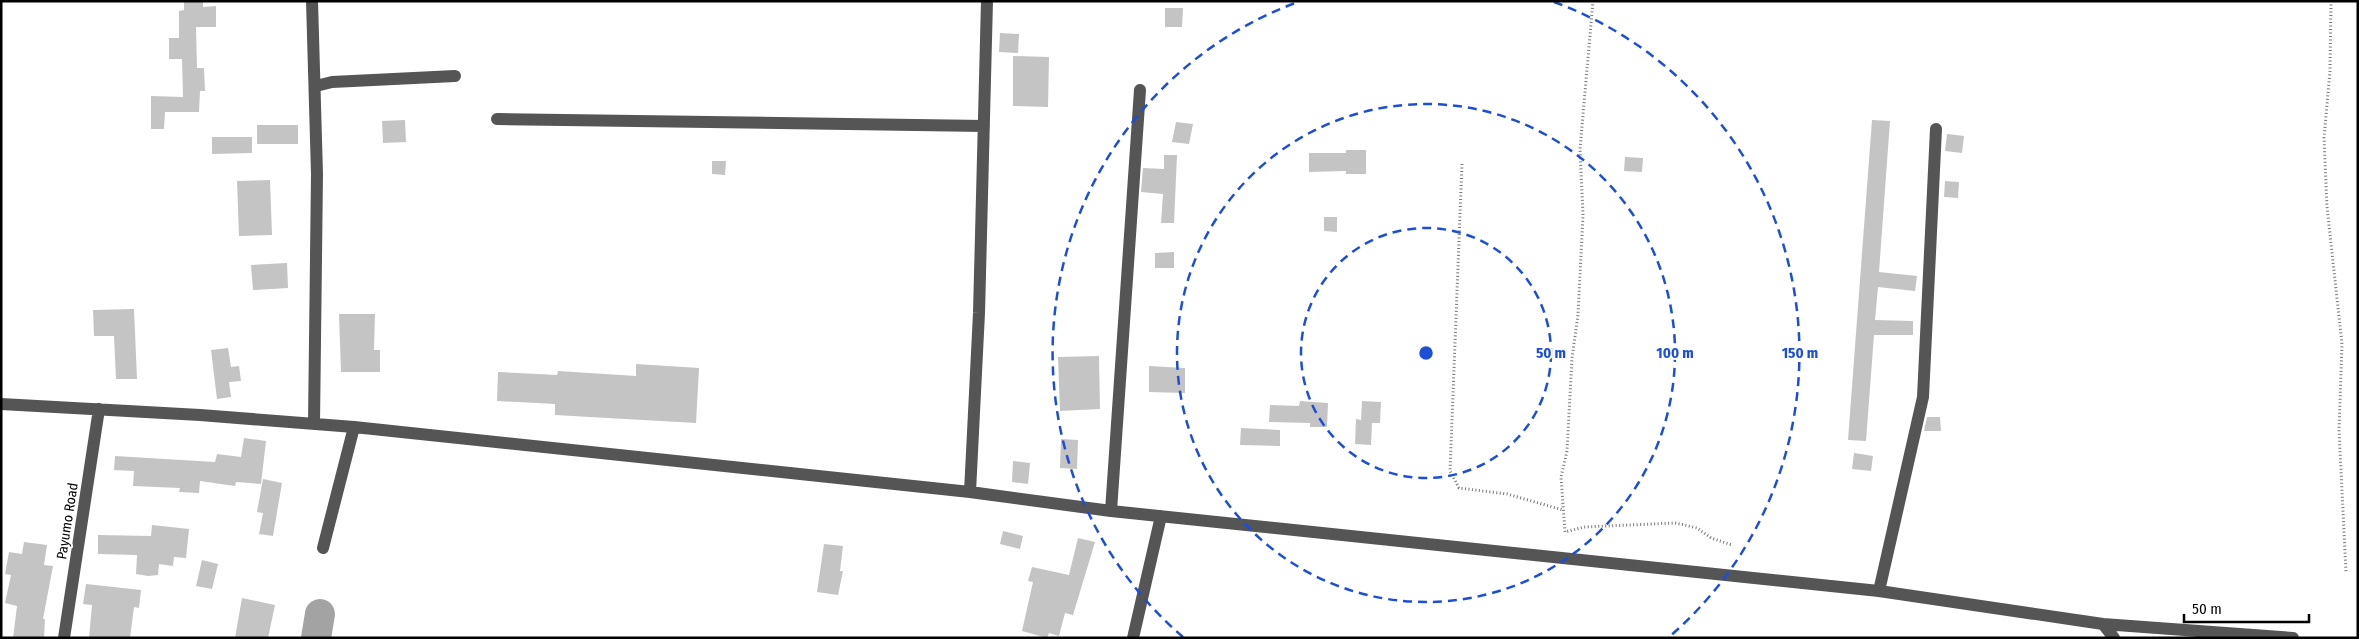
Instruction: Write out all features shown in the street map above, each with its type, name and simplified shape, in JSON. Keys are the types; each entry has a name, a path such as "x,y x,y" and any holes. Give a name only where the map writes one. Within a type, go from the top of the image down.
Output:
{"street":[{"path":"312,1 316,86 317,174 314,424"},
{"path":"970,492 979,312 987,1"},
{"path":"316,86 332,82 455,76"},
{"path":"1111,511 1140,90"},
{"path":"497,119 984,126"},
{"path":"1879,592 1922,397 1936,129"},
{"path":"1,404 354,427 970,492 1111,511 1879,592 2102,624 2293,638"},
{"name":"Payumo Road","path":"64,638 99,409"},
{"path":"323,548 354,427"},
{"path":"1133,638 1161,516"},
{"path":"2102,624 2114,638"}],"path":[{"path":"1593,1 1580,149 1583,215 1578,276 1578,315 1572,358 1567,451 1561,477 1565,532 1584,527 1675,523 1697,528 1711,538 1732,545"},
{"path":"2331,1 2330,71 2324,138 2327,207 2342,344 2339,430 2346,572"},
{"path":"1462,164 1450,471 1459,488 1507,494 1563,510"}],"building":[{"path":"184,2 203,2 203,7 216,6 216,27 196,27 197,68 204,68 205,91 200,91 199,112 165,112 164,129 151,129 151,96 183,97 182,59 169,59 169,38 179,38 179,11 184,10"},
{"path":"1165,8 1183,8 1182,27 1165,27"},
{"path":"1000,33 1019,34 1018,53 999,52"},
{"path":"1013,56 1049,57 1048,107 1013,106"},
{"path":"405,120 406,142 383,143 382,121"},
{"path":"1872,120 1890,121 1879,272 1917,276 1915,291 1878,287 1875,320 1913,321 1913,335 1874,335 1866,441 1848,440"},
{"path":"1176,122 1193,124 1189,144 1172,142"},
{"path":"257,125 298,125 298,144 257,144"},
{"path":"1947,134 1964,136 1962,153 1945,151"},
{"path":"212,137 252,137 252,153 212,154"},
{"path":"1346,150 1366,150 1366,174 1346,174 1346,171 1309,172 1309,153 1346,153"},
{"path":"1164,155 1177,155 1174,223 1161,223 1163,194 1141,192 1143,168 1164,169"},
{"path":"1625,157 1643,158 1642,172 1624,171"},
{"path":"712,161 726,161 725,175 712,174"},
{"path":"270,180 272,235 239,236 237,181"},
{"path":"1945,181 1959,182 1958,198 1944,197"},
{"path":"1324,217 1337,217 1337,232 1324,231"},
{"path":"1174,252 1174,268 1155,268 1155,253"},
{"path":"287,263 288,288 253,290 251,265"},
{"path":"134,309 137,379 116,379 114,336 94,336 93,310"},
{"path":"339,314 375,314 374,350 380,350 380,372 341,372"},
{"path":"228,348 231,367 239,366 241,381 229,382 231,397 217,399 211,350"},
{"path":"1099,356 1100,409 1060,411 1058,357"},
{"path":"636,364 699,368 696,423 555,415 555,404 497,401 498,372 557,375 558,371 636,376"},
{"path":"1149,366 1185,368 1185,393 1149,392"},
{"path":"1300,401 1328,403 1327,427 1310,427 1310,423 1269,422 1270,405 1299,406"},
{"path":"1362,401 1381,402 1380,423 1372,423 1371,445 1355,444 1356,419 1361,420"},
{"path":"1927,417 1940,417 1941,431 1924,431"},
{"path":"1241,428 1280,430 1280,446 1240,445"},
{"path":"244,438 266,441 261,484 236,482 235,486 200,481 199,493 179,492 180,488 133,486 134,471 114,470 115,456 215,462 217,454 241,457"},
{"path":"1061,439 1078,440 1077,469 1060,468"},
{"path":"1854,453 1873,456 1871,471 1852,469"},
{"path":"1013,461 1030,463 1028,484 1012,482"},
{"path":"263,479 282,483 273,536 259,534 263,513 257,512"},
{"path":"152,525 189,529 186,558 174,557 173,566 159,564 158,575 148,576 136,574 137,555 98,554 98,535 151,536"},
{"path":"1003,531 1023,536 1020,549 1000,544"},
{"path":"1078,538 1095,542 1073,615 1065,613 1059,636 1049,633 1047,638 1022,631 1033,582 1028,581 1032,567 1069,575"},
{"path":"24,542 47,545 44,565 53,566 43,619 45,619 44,638 13,638 17,606 5,603 11,575 5,574 9,552 22,554"},
{"path":"824,544 843,546 840,571 843,571 838,595 817,592"},
{"path":"202,560 218,564 212,589 196,586"},
{"path":"86,584 141,590 139,608 134,607 130,638 89,638 92,605 83,604"},
{"path":"242,598 275,605 268,638 235,638"}],"waterway":[{"path":"316,638 320,614"}]}
